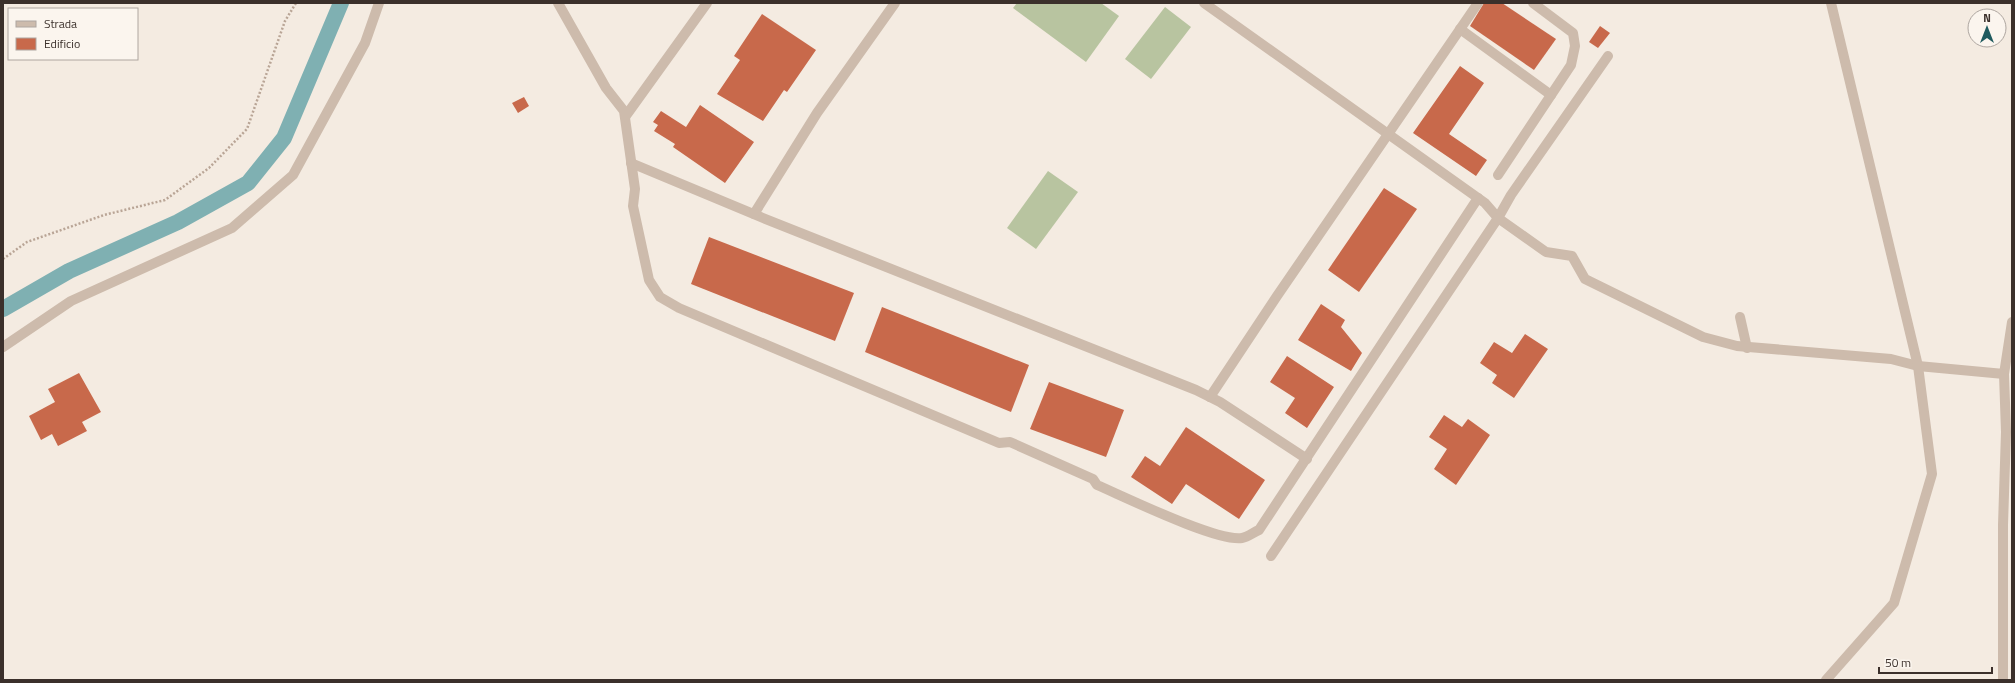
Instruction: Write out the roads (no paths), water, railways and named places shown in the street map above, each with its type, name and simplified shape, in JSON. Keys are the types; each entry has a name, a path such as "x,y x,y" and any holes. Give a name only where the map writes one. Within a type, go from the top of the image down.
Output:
{"street":[{"path":"3,347 71,301 232,228 293,175 365,43 379,3"},
{"path":"558,3 606,88 624,111 634,189 633,206 649,280 660,297 700,318 999,443 1010,442 1093,479 1097,485 1192,525 1221,535 1242,538 1259,530 1478,198"},
{"path":"625,117 708,3"},
{"path":"754,214 817,113 895,3"},
{"path":"1204,3 1485,203 1498,218 1546,252 1572,256 1585,279 1703,337 1747,348 1891,359 1918,366 2004,374"},
{"path":"1210,397 1277,296 1389,135 1478,3"},
{"path":"1498,175 1571,66 1575,46 1573,33 1533,3"},
{"path":"1826,680 1894,603 1932,474 1918,366 1831,3"},
{"path":"1460,29 1551,95"},
{"path":"1271,556 1498,218 1511,195 1608,56"},
{"path":"631,163 1210,397 1307,459"},
{"path":"1740,317 1747,348"},
{"path":"2003,680 2003,525 2006,432 2004,374 2012,322"}],"waterway":[{"path":"3,309 69,271 178,222 248,183 284,138 341,3"}]}
